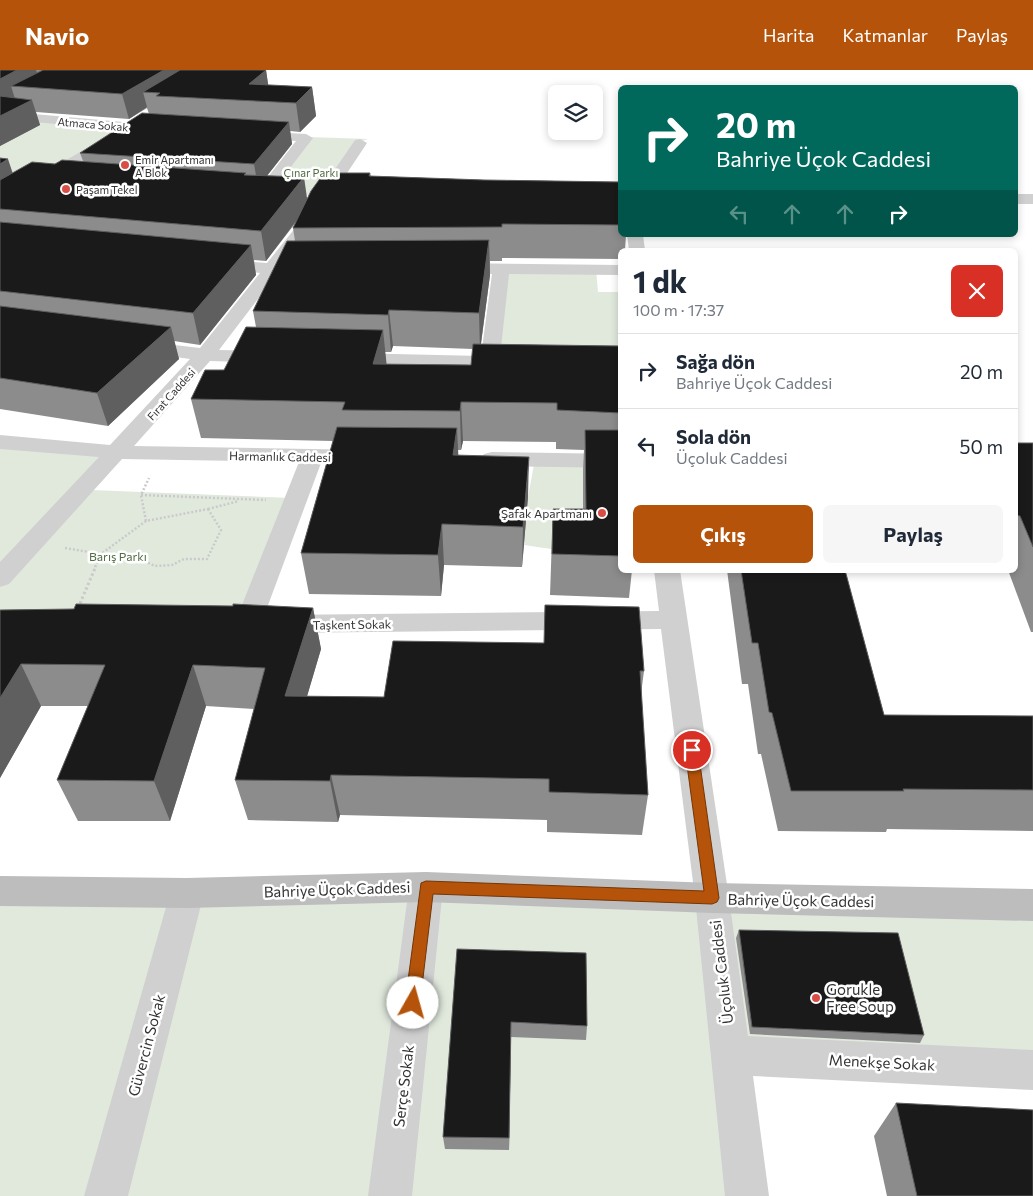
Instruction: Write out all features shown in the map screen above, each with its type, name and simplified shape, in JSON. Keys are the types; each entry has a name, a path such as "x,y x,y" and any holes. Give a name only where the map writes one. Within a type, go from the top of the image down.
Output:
{"main road":[{"path":"18,177 73,182"},
{"path":"245,194 281,195"},
{"name":"Bahriye Üçok Caddesi","path":"0,891 187,893 426,887 712,898 1033,905"}],"street":[{"path":"0,115 17,105"},
{"name":"Atmaca Sokak","path":"0,115 128,128 171,130"},
{"path":"0,206 145,117"},
{"path":"238,134 306,138 262,195"},
{"name":"Fırat Caddesi","path":"0,578 118,452 205,355 327,196 341,170 360,143"},
{"path":"1018,199 1033,199"},
{"path":"204,263 272,269 332,269"},
{"path":"431,268 618,270"},
{"path":"490,362 501,268"},
{"path":"117,344 205,355 284,357"},
{"path":"333,358 527,363"},
{"name":"Harmanlık Caddesi","path":"0,442 118,452 389,458"},
{"name":"Taşkent Sokak","path":"312,457 238,625 674,620"},
{"path":"467,458 618,462"},
{"name":"Üçoluk Caddesi","path":"668,573 712,898 747,1196"},
{"name":"Serçe Sokak","path":"390,1196 426,887"},
{"name":"Güvercin Sokak","path":"106,1196 187,893"},
{"name":"Menekşe Sokak","path":"730,1055 1033,1070"}],"path":[{"path":"146,521 141,495 149,478"},
{"path":"76,610 102,552 146,521 208,509 244,499 141,495"},
{"path":"102,552 142,560 155,566 172,565 184,559 207,559 221,530 208,509"}],"green space":[{"path":"39,119 128,128 43,179 0,175 0,140"},
{"name":"Çınar Parkı","path":"308,137 368,139 359,142 325,196 265,194"},
{"path":"501,268 596,269 598,292 618,292 618,366 490,362"},
{"path":"0,445 109,454 0,570"},
{"path":"535,459 618,461 618,551 551,549 524,545 528,497"},
{"name":"Barış Parkı","path":"91,490 291,498 245,618 0,620 0,587"},
{"path":"0,891 1033,905 1033,1070 731,1055 748,1196 0,1196"}],"building":[{"path":"0,70 17,70 0,79"},
{"path":"43,70 164,70 122,94 11,86"},
{"path":"180,70 266,70 249,84 312,87 296,103 156,96 160,93 143,92"},
{"path":"0,96 32,100 0,116"},
{"path":"142,113 289,122 254,164 80,153"},
{"path":"0,158 8,159 0,164"},
{"path":"62,160 246,173 244,175 304,177 261,231 0,209 0,180 32,162 55,164"},
{"path":"324,173 370,173 369,176 484,180 618,182 618,225 502,224 502,227 293,228 311,191"},
{"path":"0,222 251,245 193,313 0,291"},
{"path":"489,240 479,313 389,310 388,315 253,311 287,241"},
{"path":"0,306 171,327 97,393 0,378"},
{"path":"246,327 383,330 373,364 471,365 473,344 618,346 618,413 557,410 557,403 461,402 460,411 342,410 345,402 191,399 205,370 224,370"},
{"path":"337,427 457,428 453,455 529,457 523,527 442,524 438,555 301,553"},
{"path":"585,430 618,430 618,556 552,554 553,509 586,509"},
{"path":"1018,443 1033,443 1033,547 1020,516 1018,516"},
{"path":"741,573 846,573 884,715 1033,716 1033,790 903,789 904,791 791,791 772,713 769,712 758,643 752,643"},
{"path":"76,604 233,606 233,604 313,608 285,696 384,697 393,641 544,643 545,605 639,607 644,671 640,671 648,795 549,792 549,779 331,775 330,781 235,780 265,668 193,665 154,781 57,780 105,665 21,664 0,698 0,610 74,609"},
{"name":"Gorukle Free Soup","path":"739,930 898,933 924,1035 752,1027"},
{"path":"457,949 586,953 587,1026 511,1022 509,1138 443,1137"},
{"path":"896,1103 1033,1110 1033,1196 917,1196"}],"place":[{"name":"Emir Apartmanı A Blok","path":"125,165"},
{"name":"Paşam Tekel","path":"66,189"},
{"name":"Şafak Apartmanı","path":"602,513"},
{"name":"Gorukle Free Soup","path":"816,998"}],"route":[{"path":"413,1003 426,887 712,898 692,750"}]}
